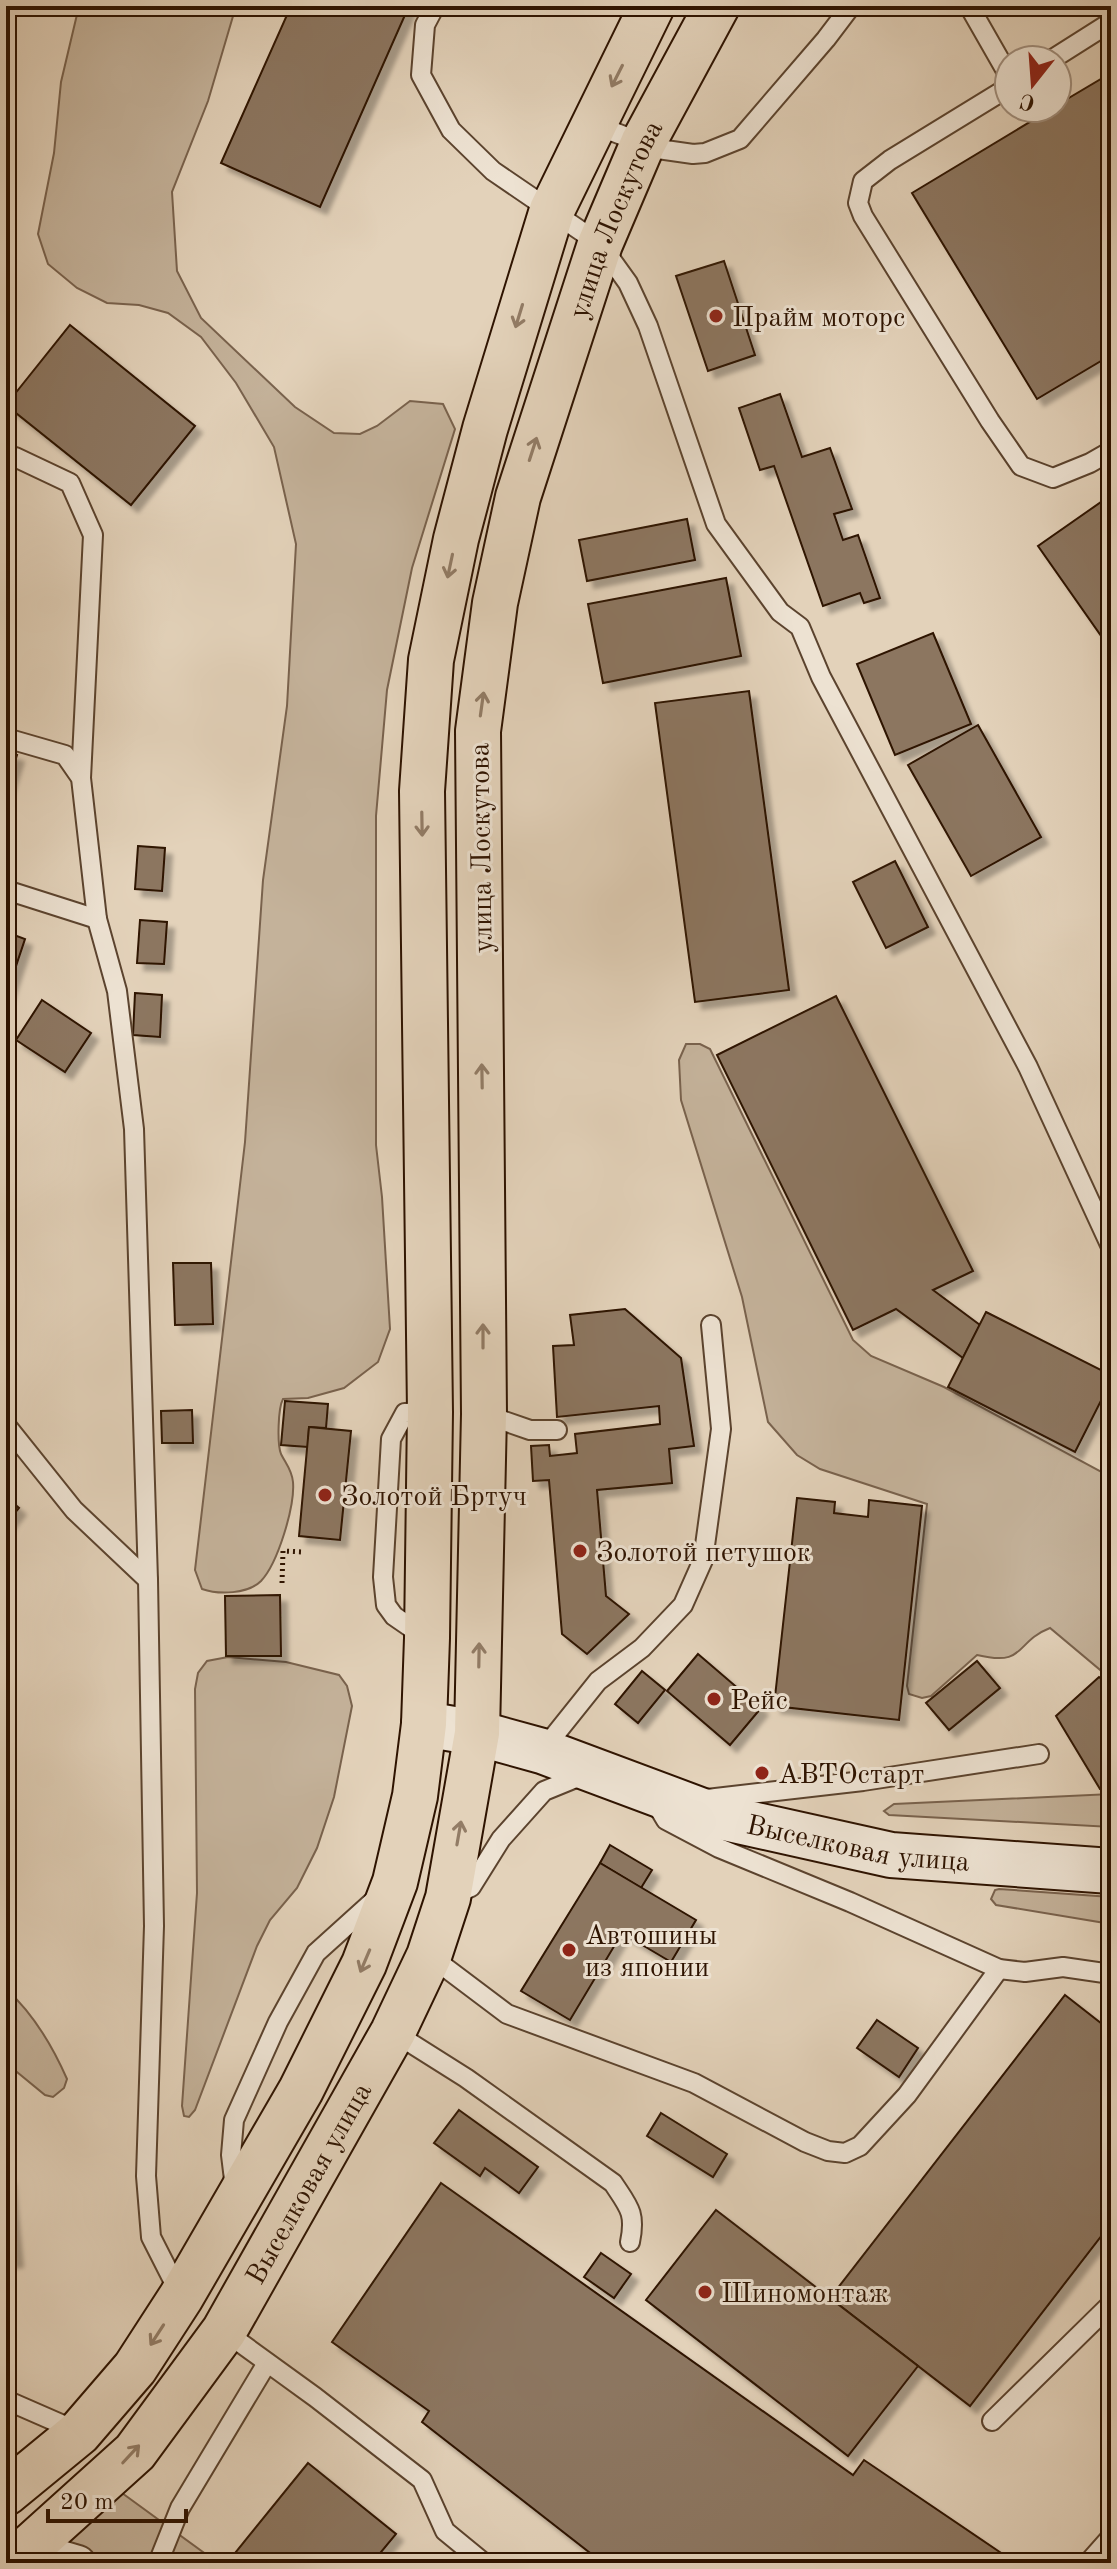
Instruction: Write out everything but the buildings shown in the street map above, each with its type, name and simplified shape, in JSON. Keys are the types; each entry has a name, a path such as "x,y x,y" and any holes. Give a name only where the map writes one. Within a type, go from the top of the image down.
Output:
{"main road":[{"name":"улица Лоскутова","path":"424,1724 430,1412 422,791 431,660 456,539 485,429 552,210 652,6"},
{"name":"улица Лоскутова","path":"477,1733 484,1414 478,731 495,603 518,497 600,244 643,143 717,6"},
{"name":"Выселковая улица","path":"6,2493 79,2433 135,2368 237,2204 301,2090 358,1978 395,1882 415,1796 424,1724"},
{"name":"Выселковая улица","path":"43,2559 135,2452 224,2331 393,2032 429,1956 448,1898 477,1733"}],"street":[{"name":"Выселковая улица","path":"424,1724 477,1733 542,1751 716,1816 891,1855 1111,1871"}],"lane":[{"path":"435,6 425,25 421,75 451,130 493,171 600,244 628,283 648,326 716,524 780,612 800,627 821,677 1028,1067 1111,1247"},
{"path":"593,124 658,149 693,154 705,153 740,139 851,6"},
{"path":"969,6 993,48"},
{"path":"1073,46 1111,22"},
{"path":"993,97 890,160 863,181 858,203 863,216 1021,466 1053,478 1111,451"},
{"path":"6,459 15,457 70,483 93,535 81,778 97,919 117,991 134,1129 148,1580 154,1926 146,2176 151,2237 181,2297"},
{"path":"6,738 65,755 81,778"},
{"path":"6,890 97,919"},
{"path":"542,1751 598,1681 642,1648 683,1605 703,1560 721,1429 711,1325"},
{"path":"484,1414 530,1430 557,1430"},
{"path":"6,1425 74,1510 148,1580"},
{"path":"1039,1754 863,1781 663,1797 666,1820 719,1848 999,1969 1025,1972 1063,1967 1111,1974"},
{"path":"448,1898 471,1887 501,1839 544,1791 595,1770"},
{"path":"429,1956 507,2014 694,2083 805,2142 828,2151 845,2153 860,2146 907,2095 999,1969"},
{"path":"393,2032 466,2078 613,2183 628,2204 634,2222 630,2242"},
{"path":"992,2421 1111,2304"},
{"path":"224,2331 422,2480 445,2531 484,2563"},
{"path":"158,2563 180,2508 267,2363"},
{"path":"6,2400 79,2433"},
{"path":"1088,2563 1111,2537"}],"path":[{"path":"282,1583 283,1551 303,1552"}],"shaded area":[{"path":"79,6 236,6 208,101 172,192 177,271 201,318 295,407 334,433 360,434 377,426 410,401 443,404 455,429 412,568 387,690 376,816 376,1145 390,1329 378,1362 344,1388 308,1398 283,1399 279,1442 293,1482 288,1519 279,1548 261,1581 249,1589 233,1592 202,1589 195,1570 245,1142 263,880 287,706 296,544 274,447 236,383 201,337 168,313 139,305 107,303 77,288 48,264 38,234 54,153 61,82"},
{"path":"686,1044 700,1044 710,1049 853,1340 871,1356 944,1387 1111,1477 1111,1679 1050,1628 1013,1655 993,1658 977,1655 931,1696 922,1698 909,1694 907,1686 927,1504 820,1469 797,1455 768,1422 742,1297 681,1100 679,1060"},
{"path":"228,1657 286,1662 339,1675 347,1686 352,1706 334,1797 317,1848 297,1888 270,1920 257,1946 195,2110 189,2117 184,2116 182,2106 197,1893 195,1689 198,1673 207,1661"},
{"path":"1111,1794 1111,1827 889,1815 884,1811 894,1804"},
{"path":"995,1890 1111,1897 1111,1924 996,1905 991,1899"},
{"path":"6,1989 41,2031 67,2079 64,2088 53,2097 45,2095 6,2063"},
{"path":"122,2493 218,2563 20,2563"}],"place":[{"name":"Прайм моторс","path":"716,316"},
{"name":"Золотой Бртуч","path":"325,1495"},
{"name":"Золотой петушок","path":"580,1551"},
{"name":"Рейс","path":"714,1699"},
{"name":"АВТОстарт","path":"762,1773"},
{"name":"Автошины из японии","path":"569,1950"},
{"name":"Шиномонтаж","path":"705,2292"}]}
